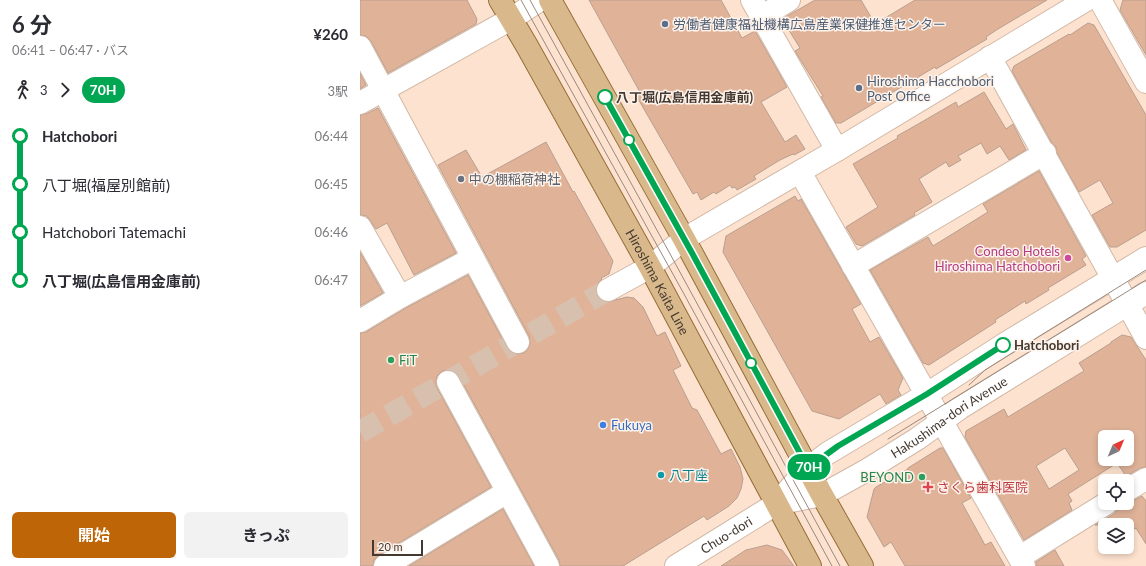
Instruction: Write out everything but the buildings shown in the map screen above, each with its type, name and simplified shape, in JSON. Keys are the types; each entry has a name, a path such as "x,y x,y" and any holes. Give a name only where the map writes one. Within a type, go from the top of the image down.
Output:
{"main road":[{"name":"Hiroshima Kaita Line","path":"500,0 650,267 810,566"},
{"path":"550,0 684,239 862,566"}],"street":[{"path":"360,103 511,19 540,0"},
{"path":"789,0 757,8 837,150"},
{"path":"608,290 650,267 684,239 800,172 1086,0"},
{"path":"1100,0 1146,82"},
{"path":"360,46 518,342"},
{"path":"990,58 1045,153 1146,338"},
{"path":"853,266 1045,153"},
{"path":"800,172 1022,562 1098,509"},
{"path":"360,227 400,297"},
{"path":"360,321 400,297 473,258"},
{"path":"776,504 808,468 828,453 927,394 1003,345 1146,258"},
{"name":"Hakushima-dori Avenue","path":"776,504 822,495 911,443 960,408 1146,293"},
{"path":"448,382 548,566"},
{"path":"1134,486 1146,479"},
{"path":"386,566 507,492"},
{"name":"Chuo-dori","path":"676,566 776,504"}],"tunnel":[{"path":"360,432 608,290"}],"tram line":[{"path":"521,0 684,294 832,566"},
{"path":"530,0 840,566"},
{"path":"969,385 985,370 1146,270"},
{"path":"888,439 1146,280"}],"bus line":[{"name":"70H","path":"605,97 692,253 808,468 838,446 927,394 1003,345"}],"place":[{"name":"労働者健康福祉機構広島産業保健推進センター","path":"665,24"},
{"name":"Hiroshima Hacchobori Post Office","path":"859,88"},
{"name":"八丁堀(広島信用金庫前)","path":"605,97"},
{"name":"中の棚稲荷神社","path":"461,179"},
{"name":"Condeo Hotels Hiroshima Hatchobori","path":"1068,258"},
{"name":"Hatchobori","path":"1003,345"},
{"name":"FiT","path":"391,360"},
{"name":"Fukuya","path":"603,425"},
{"name":"八丁座","path":"661,475"},
{"name":"BEYOND","path":"922,477"},
{"name":"さくら歯科医院","path":"928,487"}]}
